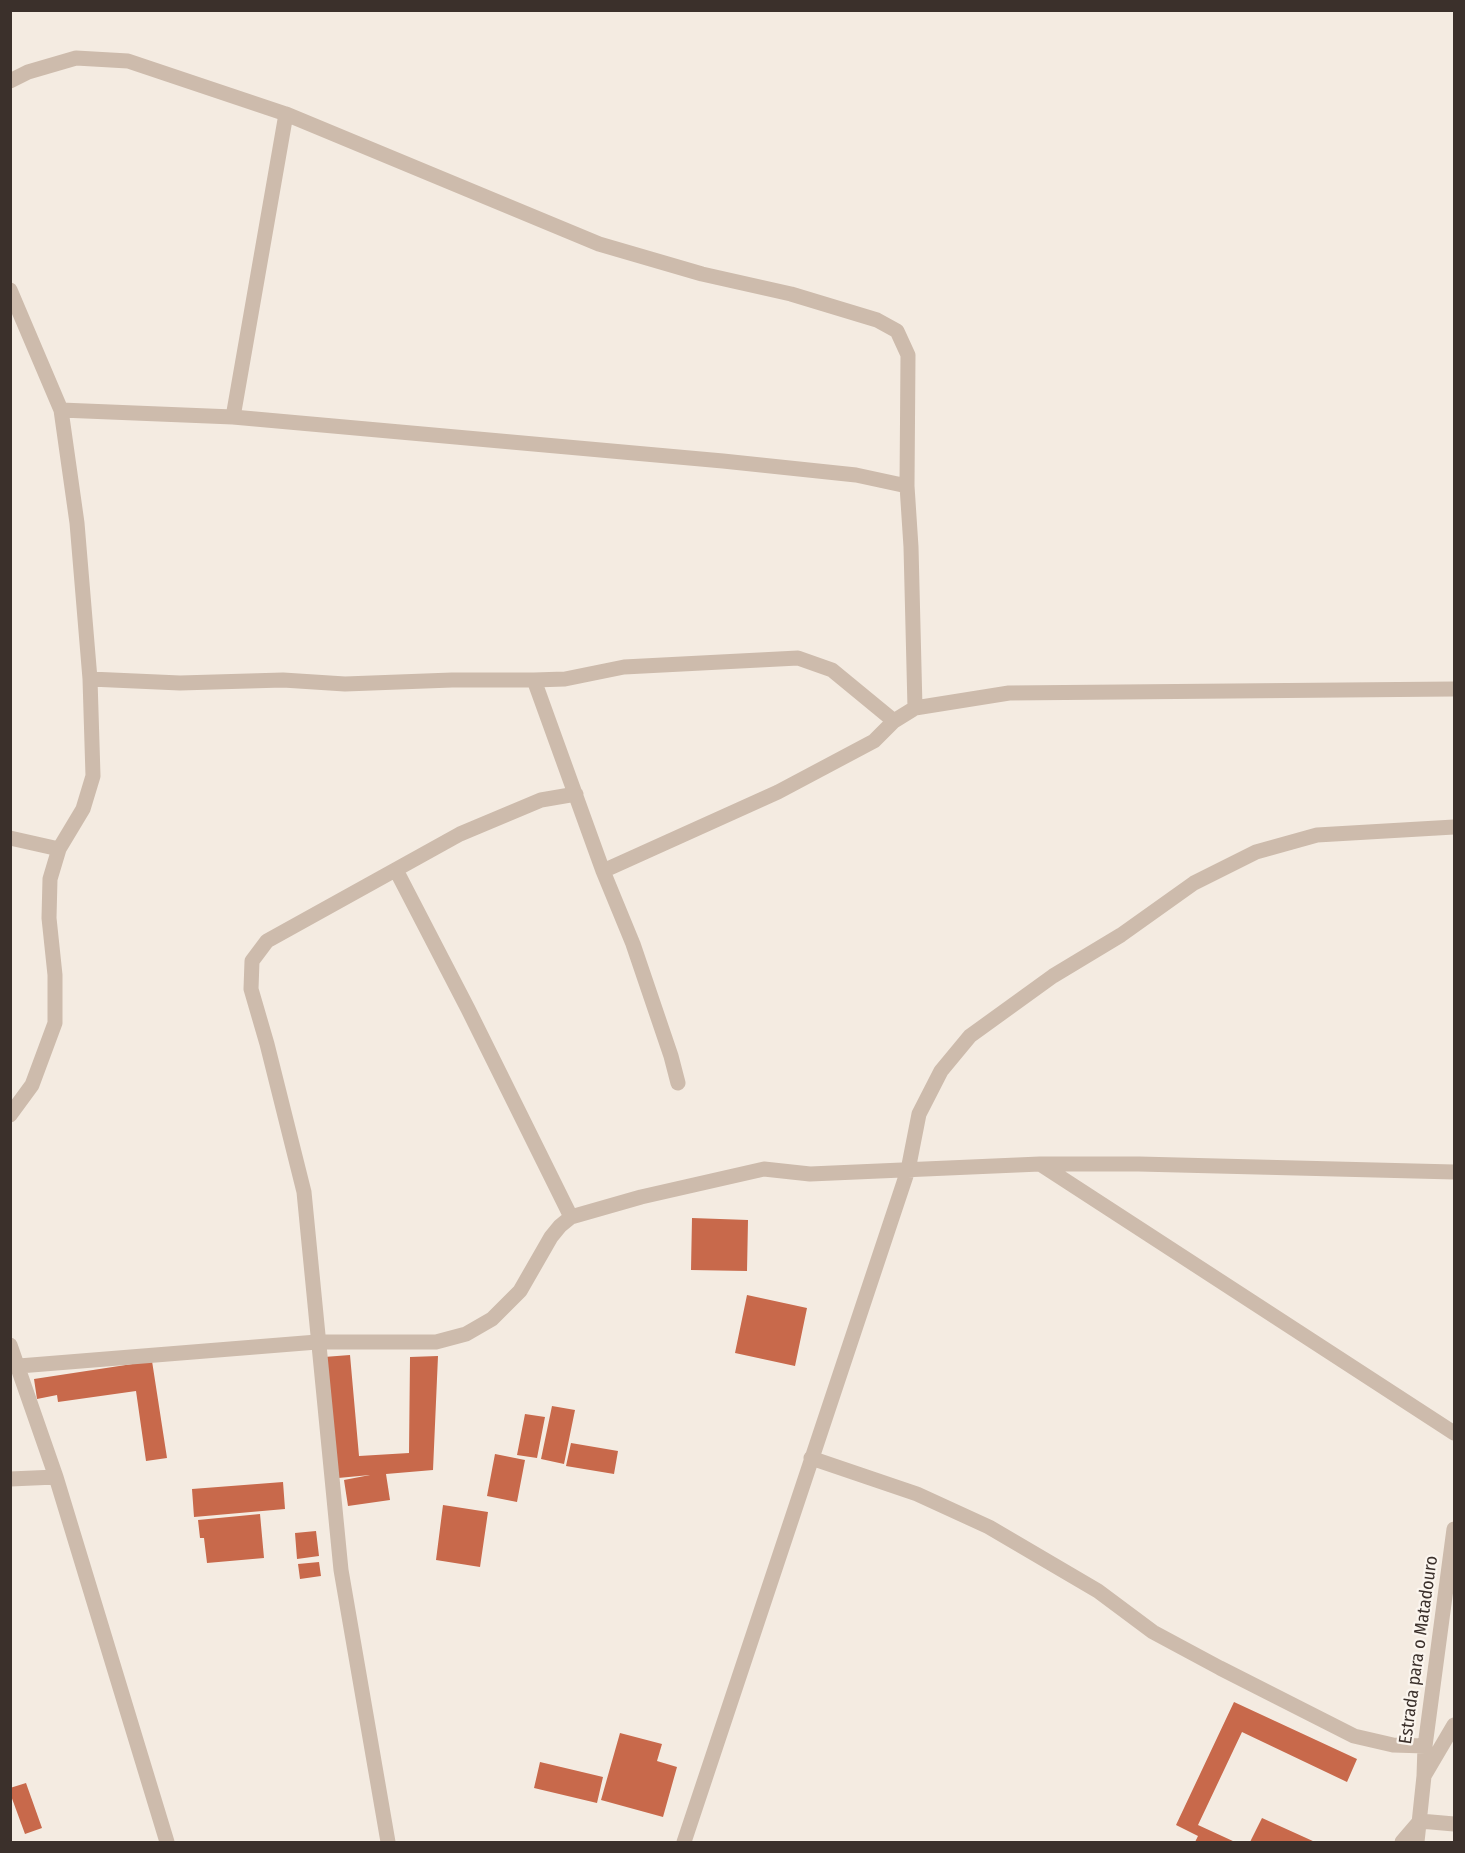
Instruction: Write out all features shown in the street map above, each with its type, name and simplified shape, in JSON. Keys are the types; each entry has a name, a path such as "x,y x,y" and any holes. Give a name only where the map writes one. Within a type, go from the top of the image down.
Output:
{"street":[{"path":"10,81 28,72 76,58 128,61 285,114 599,244 702,274 791,294 877,320 897,331 908,355 907,486 911,547 915,708"},
{"path":"232,417 285,114"},
{"path":"10,290 61,410 77,523 90,679 93,776 83,809 59,849 50,879 49,918 56,975 55,1023 32,1085 10,1115"},
{"path":"61,410 232,417 723,461 856,475 907,486"},
{"path":"90,679 180,683 283,681 345,684 534,680 565,679 624,667 798,658 832,670 894,721"},
{"path":"534,680 603,871 633,944 678,1083"},
{"path":"603,871 778,792 874,741 894,721 915,708 1009,693 1455,689"},
{"path":"388,1842 341,1570 304,1192 267,1044 250,989 252,962 267,941 470,830 540,800 576,794"},
{"path":"684,1842 908,1170 919,1114 941,1071 970,1036 1053,976 1121,935 1194,883 1256,852 1317,835 1455,826"},
{"path":"10,838 59,849"},
{"path":"396,870 571,1217"},
{"path":"1040,1164 1455,1433"},
{"path":"19,1366 317,1342 436,1342 466,1334 492,1319 520,1291 551,1237 571,1217 641,1197 764,1169 810,1174 1040,1164 1151,1164 1455,1172"},
{"path":"10,1345 56,1477 167,1842"},
{"path":"811,1458 917,1494 989,1527 1098,1591 1153,1632 1354,1736 1394,1745 1425,1746"},
{"path":"10,1479 56,1477"},
{"name":"Estrada para o Matadouro","path":"1418,1842 1425,1746 1455,1529"},
{"name":"Estrada para o Matadouro","path":"1424,1776 1455,1725"},
{"path":"1402,1842 1420,1821 1455,1824"}],"building":[{"path":"692,1218 748,1220 747,1271 691,1270"},
{"path":"747,1295 807,1308 795,1366 735,1353"},
{"path":"350,1355 359,1456 409,1453 410,1357 438,1356 433,1470 386,1474 390,1500 348,1506 344,1480 370,1475 338,1478 324,1357"},
{"path":"152,1361 167,1458 146,1461 136,1391 58,1402 57,1395 37,1399 34,1379"},
{"path":"552,1406 575,1410 564,1464 541,1459"},
{"path":"525,1414 545,1417 537,1458 517,1455"},
{"path":"571,1443 618,1451 614,1474 566,1466"},
{"path":"495,1454 525,1460 517,1502 487,1496"},
{"path":"283,1482 285,1509 194,1517 192,1489"},
{"path":"443,1505 488,1512 480,1567 436,1560"},
{"path":"260,1514 264,1558 207,1563 204,1538 200,1538 198,1520"},
{"path":"316,1531 319,1556 297,1559 295,1533"},
{"path":"319,1562 321,1576 300,1579 298,1564"},
{"path":"1234,1702 1357,1759 1347,1782 1242,1732 1198,1825 1235,1842 1195,1842 1198,1836 1176,1825"},
{"path":"620,1733 662,1744 657,1761 677,1767 663,1817 601,1800"},
{"path":"540,1762 603,1777 597,1803 534,1788"},
{"path":"26,1783 42,1828 25,1834 10,1788"},
{"path":"1262,1818 1315,1842 1250,1842"}]}
